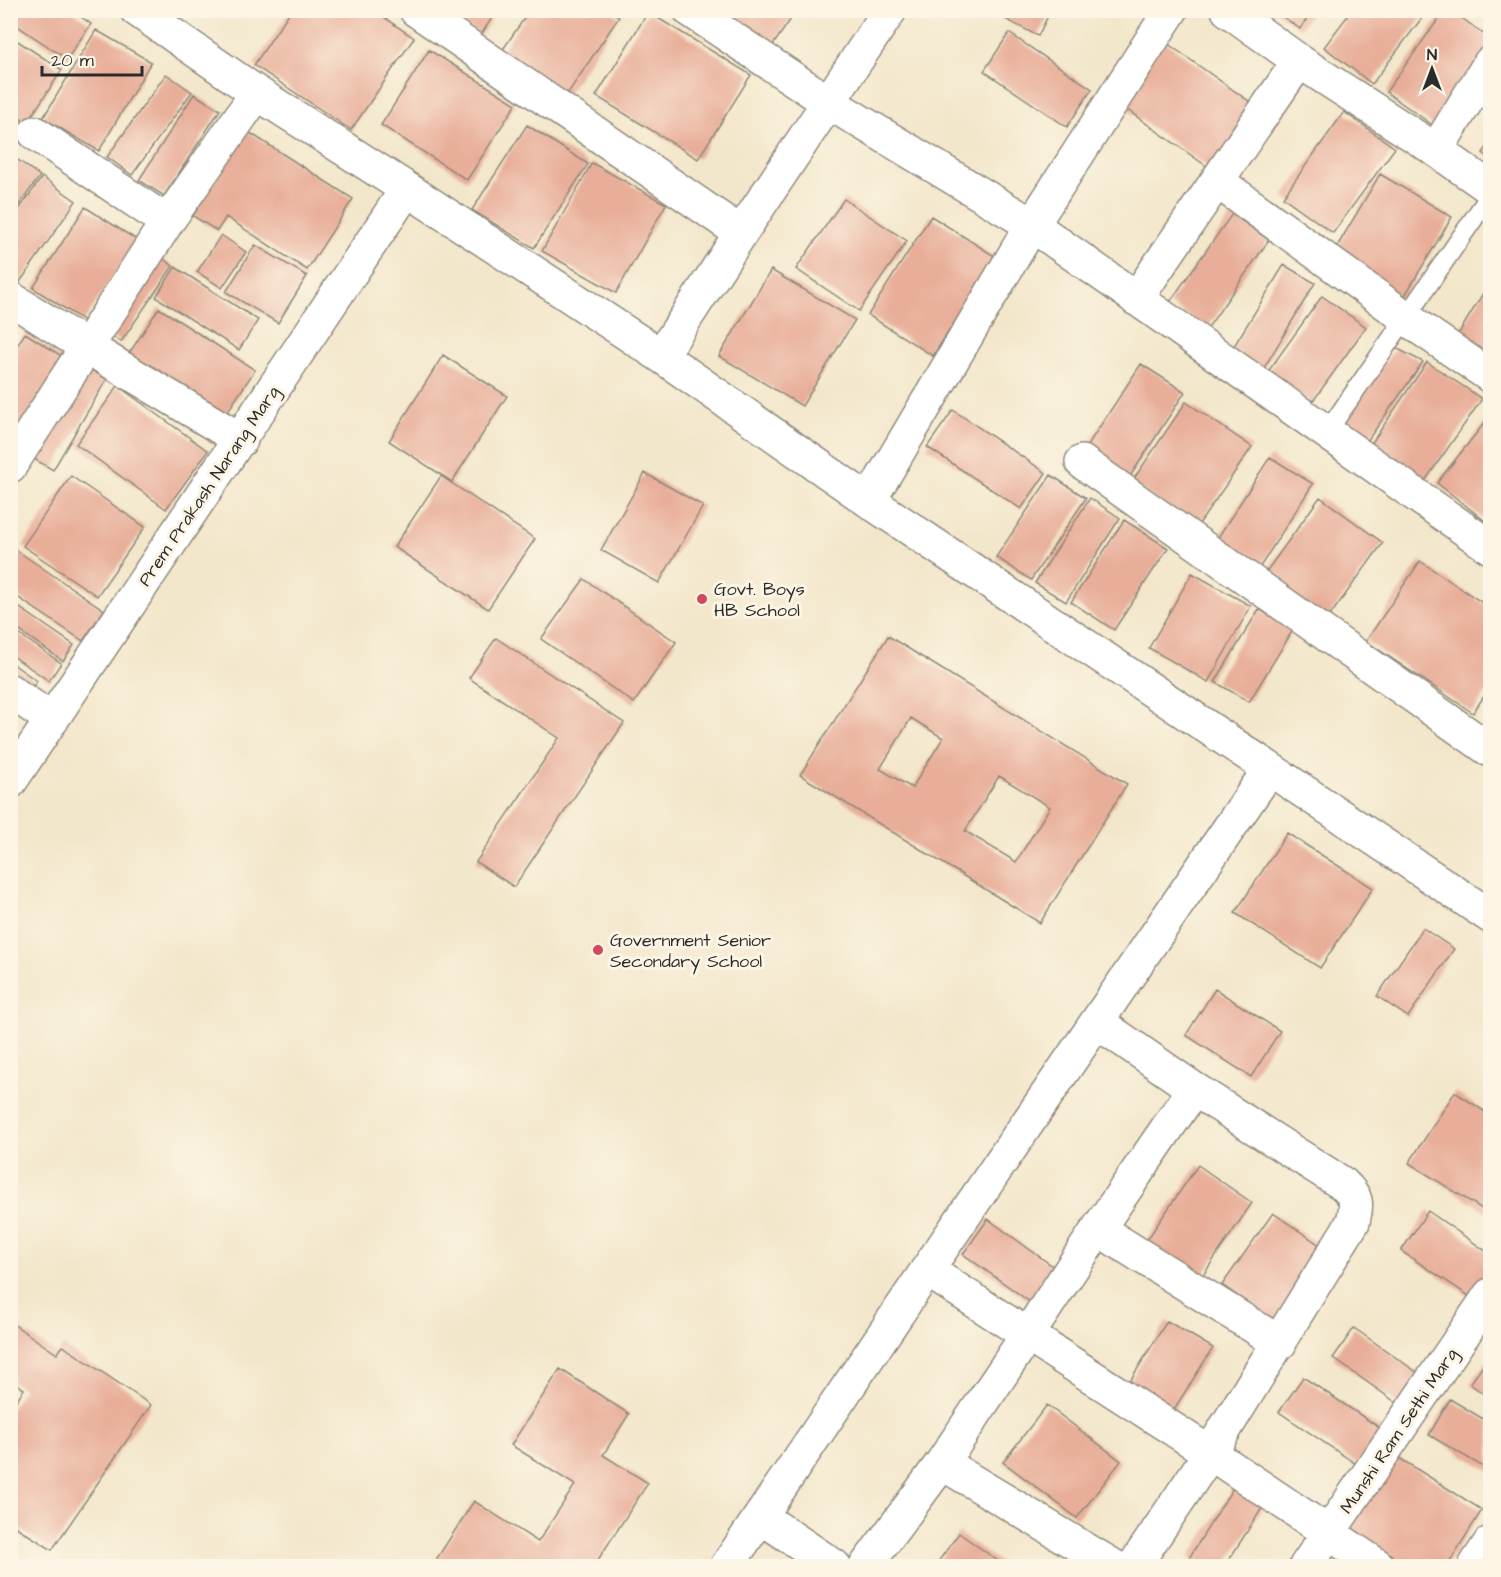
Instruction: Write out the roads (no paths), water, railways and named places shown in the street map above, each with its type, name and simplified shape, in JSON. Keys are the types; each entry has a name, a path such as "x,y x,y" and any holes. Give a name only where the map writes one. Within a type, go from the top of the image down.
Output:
{"street":[{"path":"137,10 257,93 662,356 869,501 1491,916"},
{"path":"416,10 741,233"},
{"path":"690,10 828,102 1032,225 1491,547"},
{"path":"662,356 890,10"},
{"path":"869,501 1032,225 1172,10"},
{"path":"1228,10 1299,61 1491,188"},
{"path":"1136,299 1299,61"},
{"path":"1436,150 1491,63"},
{"path":"10,466 167,222 257,93"},
{"path":"35,133 167,222"},
{"path":"1217,181 1491,376"},
{"name":"Prem Prakash Narang Marg","path":"10,782 407,189"},
{"path":"10,298 241,440"},
{"path":"1082,462 1491,750"},
{"path":"10,691 52,720"},
{"path":"728,1566 1269,770"},
{"path":"1097,1022 1194,1089 1343,1184 1353,1194 1357,1204 1353,1222 1280,1343 1134,1566"},
{"path":"866,1566 942,1463 1098,1228 1194,1089"},
{"path":"1098,1228 1280,1343"},
{"path":"927,1270 1210,1453 1378,1566"},
{"name":"Munshi Ram Sethi Marg","path":"1306,1566 1487,1308"},
{"path":"942,1463 1113,1566"},
{"path":"761,1517 834,1566"},
{"path":"1475,1566 1491,1543"}],"lane":[{"path":"1327,432 1491,195"}],"place":[{"name":"Govt. Boys HB School","path":"702,599"},
{"name":"Government Senior Secondary School","path":"598,950"}]}
